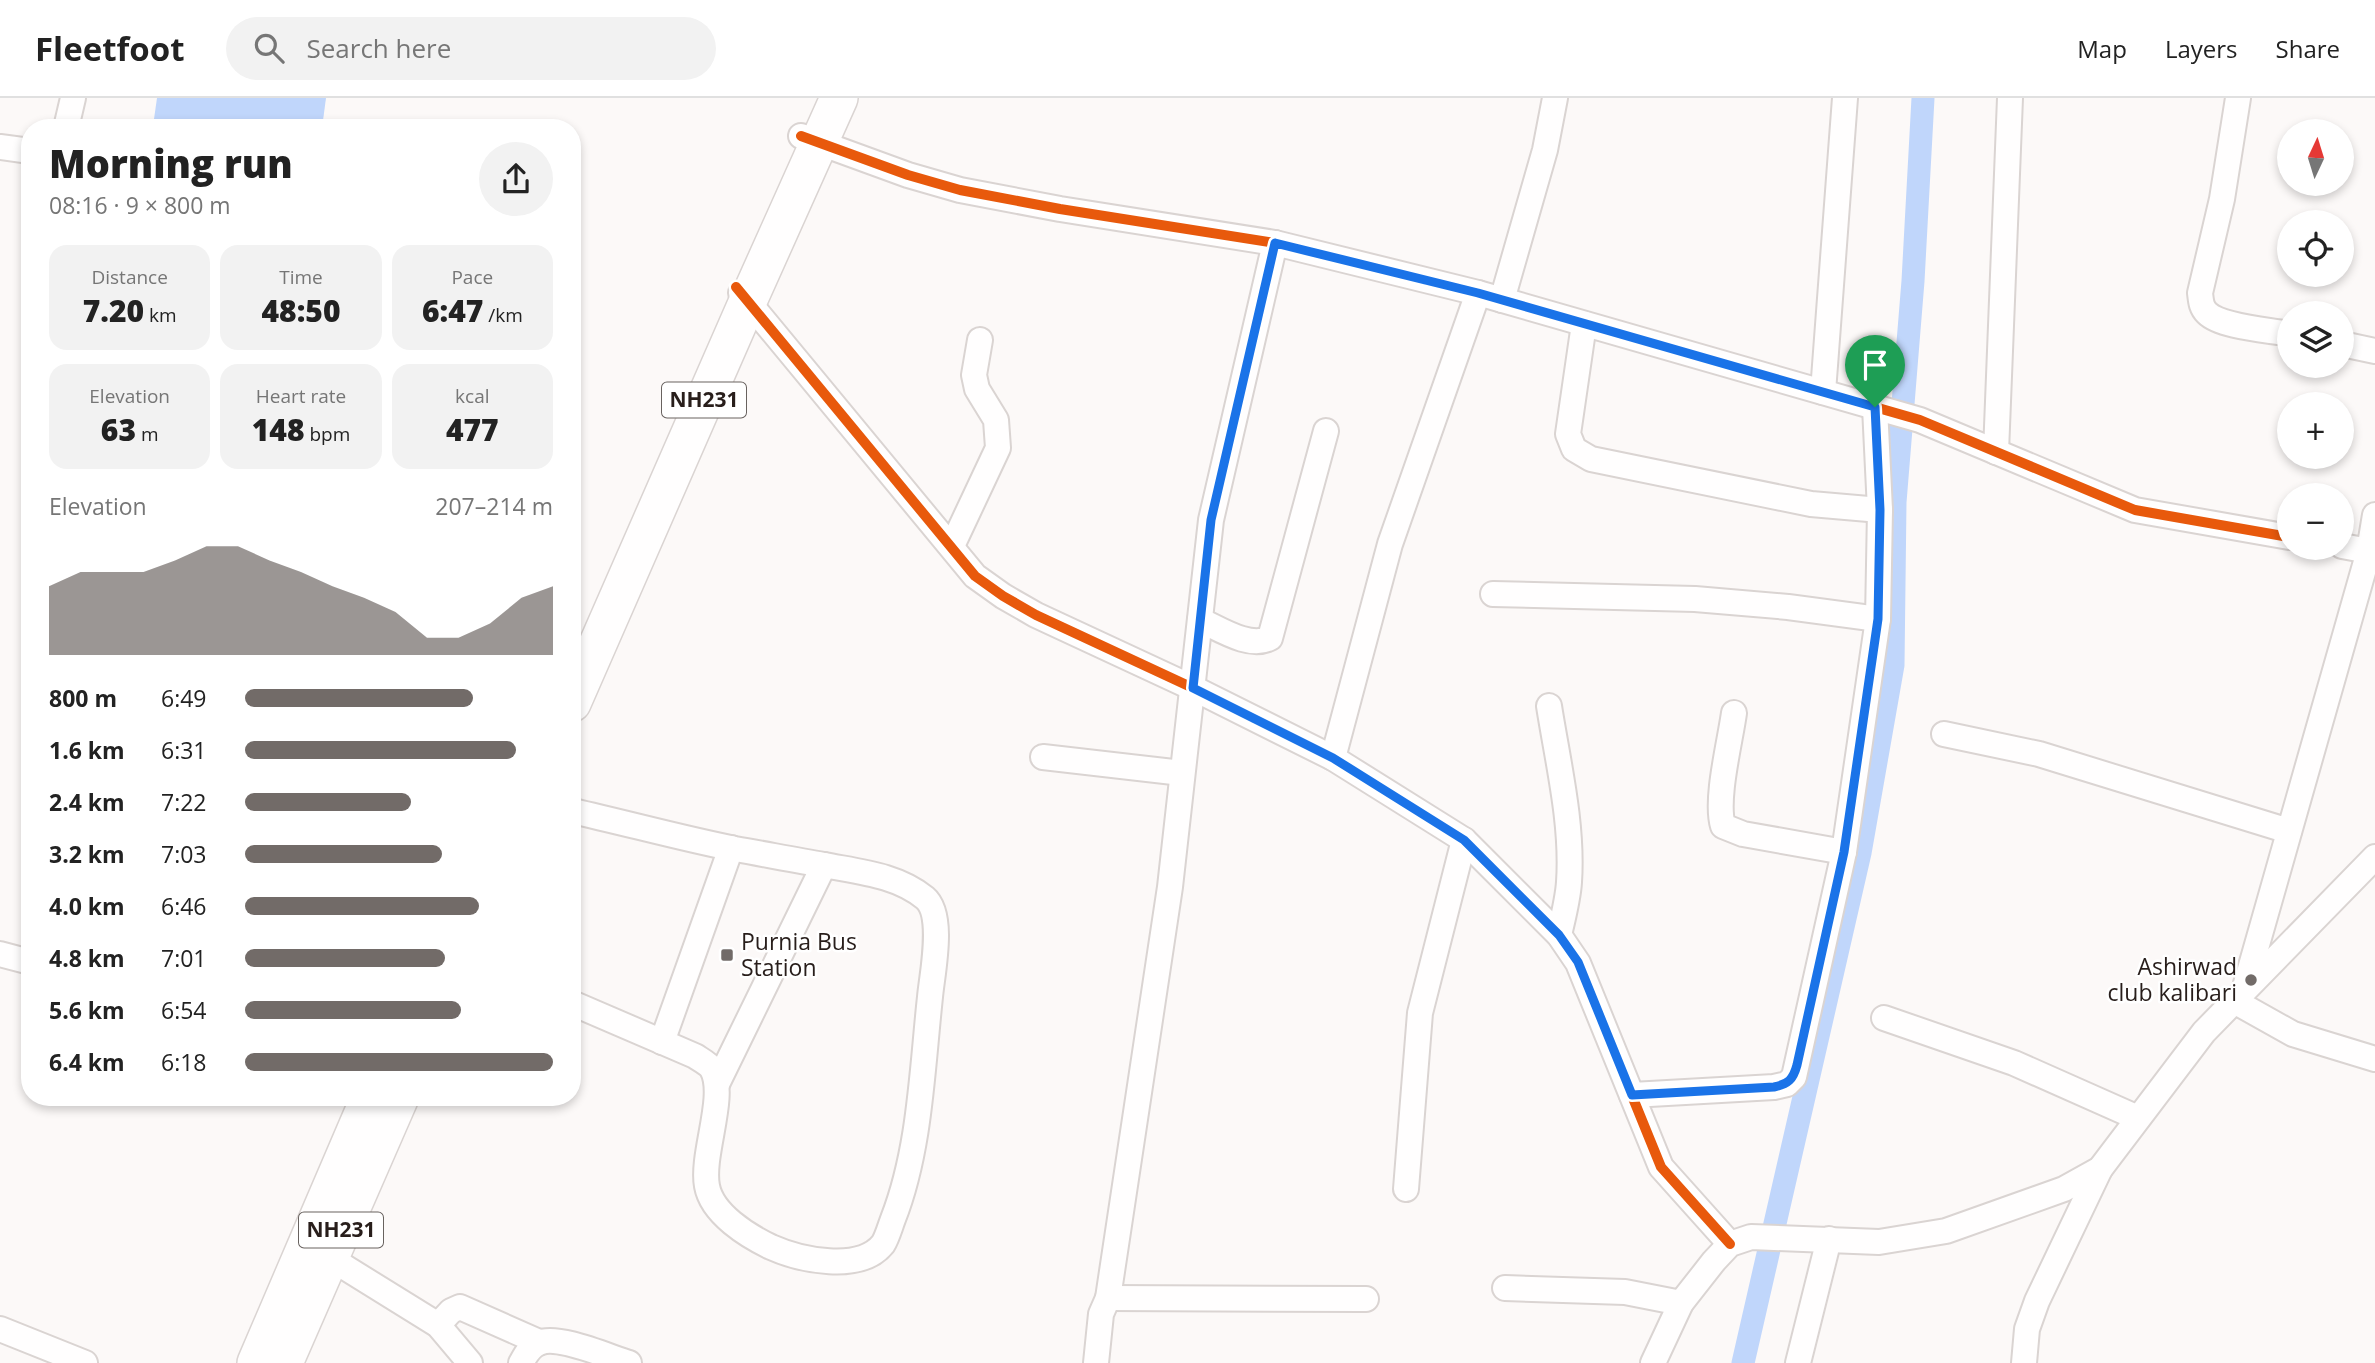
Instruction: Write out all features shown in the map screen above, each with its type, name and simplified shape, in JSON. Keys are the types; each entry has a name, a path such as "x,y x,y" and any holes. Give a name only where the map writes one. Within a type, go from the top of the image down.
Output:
{"highway":[{"name":"NH231","path":"811,139 818,98"},
{"name":"NH231","path":"581,635 742,294 811,139 839,98"},
{"name":"NH231","path":"581,682 742,294"},
{"name":"NH231","path":"284,1363 318,1250 367,1106"},
{"name":"NH231","path":"256,1363 395,1106"}],"street":[{"path":"68,119 73,98"},
{"path":"1502,300 1545,150 1555,98"},
{"path":"1822,392 1842,163 1844,98"},
{"path":"1996,452 2010,98"},
{"path":"2238,98 2222,199 2200,293 2201,303 2208,315 2222,321 2277,332"},
{"path":"811,139 908,175 960,190 1060,209 1275,243 1478,293 1920,420 2134,510 2277,535"},
{"path":"0,147 21,150"},
{"path":"1096,1363 1101,1314 1108,1298 1170,887 1211,520 1275,243"},
{"path":"1333,758 1390,544 1478,293"},
{"path":"742,294 975,576 1037,615 1193,688 1333,758 1464,840 1559,935 1578,962 1661,1167 1741,1240"},
{"path":"1584,324 1568,434 1574,449 1591,460 1811,504 1880,510"},
{"path":"952,546 998,448 996,420 977,389 974,375 980,340"},
{"path":"2354,347 2375,351"},
{"path":"1632,1095 1774,1087 1787,1084 1794,1077 1844,852 1878,619 1882,409"},
{"path":"1200,620 1250,641 1262,642 1270,638 1326,431"},
{"path":"2239,996 2369,551 2375,515"},
{"path":"2354,548 2369,551"},
{"path":"1493,594 1695,599 1788,607 1878,619"},
{"path":"1549,706 1568,842 1569,883 1559,935"},
{"path":"1734,713 1722,796 1720,817 1723,826 1743,834 1844,852"},
{"path":"1944,734 2039,754 2289,831"},
{"path":"1043,757 1182,773"},
{"path":"581,813 731,848 881,875 910,887 929,901 935,918 935,947 917,1118 900,1202 883,1244 864,1259 845,1262 801,1256 774,1248 746,1233 716,1206 707,1186 717,1084 824,865"},
{"path":"1406,1189 1420,1013 1464,840"},
{"path":"662,1042 731,848"},
{"path":"2024,1363 2027,1329 2036,1301 2100,1169 2204,1032 2375,858"},
{"path":"0,954 21,960"},
{"path":"2239,996 2293,1034 2375,1059"},
{"path":"581,1007 695,1056 711,1067 717,1084"},
{"path":"1884,1018 2014,1063 2138,1118"},
{"path":"1653,1363 1681,1303 1714,1261 1741,1240 1793,1237 1879,1242 1947,1231 2064,1189 2100,1169"},
{"path":"1798,1363 1829,1239"},
{"path":"318,1250 438,1325 470,1363"},
{"path":"1505,1287 1625,1292 1681,1303"},
{"path":"1108,1298 1366,1299"},
{"path":"438,1325 451,1311 460,1307 539,1342"},
{"path":"0,1329 85,1363"},
{"path":"521,1363 529,1350 539,1342 552,1340 629,1363"}],"water":[{"path":"157,98 326,98 323,119 154,119"}],"waterway":[{"path":"1743,1363 1860,853 1893,665 1895,502 1913,281 1923,98"}],"cycle path":[{"path":"801,136 908,175 960,190 1060,209 1275,243 1478,293 1920,420 2135,510 2277,535"},
{"path":"736,287 975,576 1036,615 1193,688 1333,758 1464,840 1559,935 1578,963 1661,1167 1730,1244"}],"place":[{"name":"Purnia Bus Station","path":"727,955"},
{"name":"Ashirwad club kalibari","path":"2251,980"}],"route":[{"path":"1275,243 1478,293 1875,407 1880,510 1878,619 1844,852 1797,1065 1794,1077 1787,1084 1632,1095 1578,962 1559,935 1464,840 1333,758 1193,688 1211,520 1275,243"}]}
